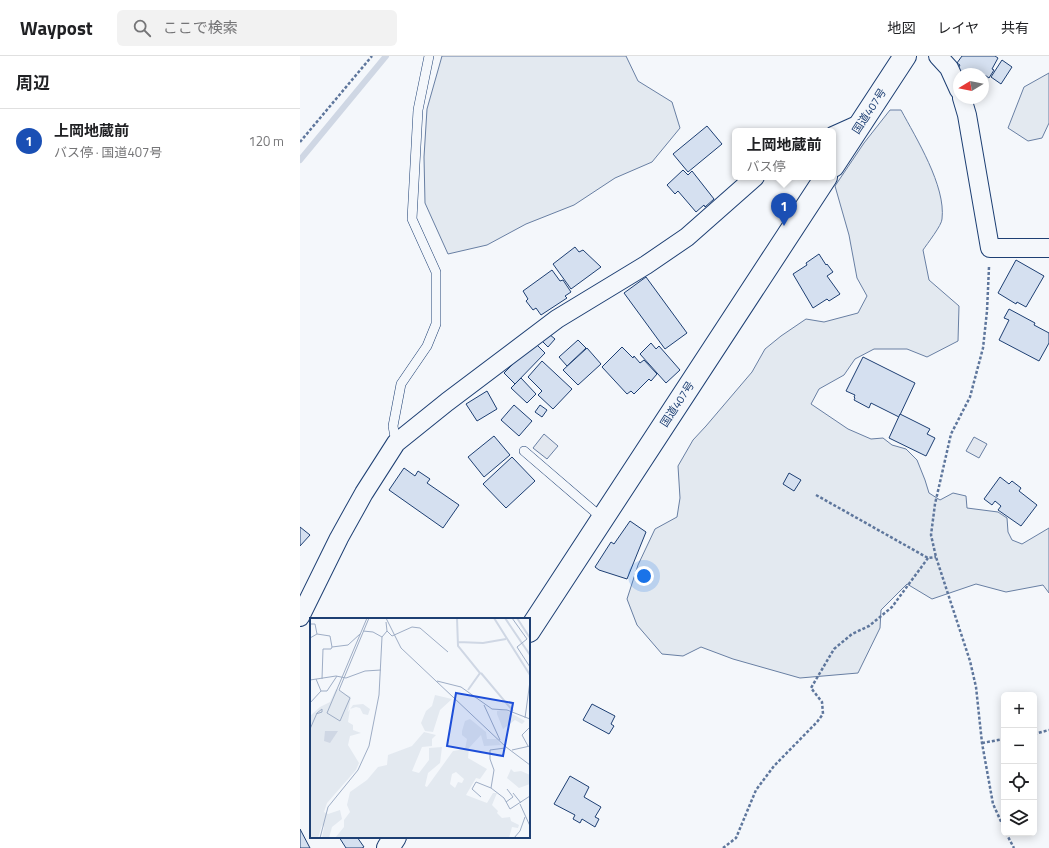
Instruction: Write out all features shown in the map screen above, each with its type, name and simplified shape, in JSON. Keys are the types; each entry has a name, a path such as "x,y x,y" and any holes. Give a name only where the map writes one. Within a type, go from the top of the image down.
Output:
{"highway":[{"name":"国道407号","path":"836,162 905,56"},
{"name":"国道407号","path":"530,629 824,180"},
{"path":"388,848 394,838"}],"street":[{"path":"938,56 949,68 953,77"},
{"path":"964,104 969,122 990,248 1049,248"},
{"path":"836,135 862,123"},
{"path":"300,617 338,538 364,493 396,443 447,402 557,319 646,265 687,237 752,180"}],"lane":[{"path":"396,443 393,426 401,384 427,346 436,324 436,272 412,219 418,110 429,56"},
{"path":"524,451 602,518"}],"path":[{"path":"300,142 372,56"},
{"path":"990,248 987,311 983,348 970,397 951,434 935,504 932,535 936,557 970,660 976,687 982,743 993,804 1001,821"},
{"path":"816,495 928,558 936,557"},
{"path":"723,848 736,838 756,790 774,766 823,714 822,702 810,688 834,649 852,634 868,626 892,607 928,558"},
{"path":"1037,733 1049,730"},
{"path":"982,743 1001,740"},
{"path":"1008,836 1014,848"}],"shaded area":[{"path":"442,56 626,56 638,81 672,102 680,128 652,162 615,178 574,205 526,224 487,245 448,254 425,203 424,157 427,109"},
{"path":"1049,73 1049,123 1042,138 1028,141 1008,128 1024,87"},
{"path":"890,110 901,110 922,148 935,177 942,206 942,219 937,230 923,250 929,280 959,306 958,341 927,357 907,349 874,349 855,359 844,375 819,389 811,404 848,429 871,439 883,438 892,445 906,449 917,460 929,493 940,500 953,493 966,496 967,508 998,512 1007,518 1008,532 1012,540 1022,544 1049,528 1049,593 1043,585 1006,592 976,584 932,599 907,584 881,610 880,628 858,673 800,678 733,659 701,647 683,656 662,654 637,625 627,599 638,565 655,529 677,517 680,498 678,466 693,440 752,372 765,349 806,319 824,322 858,313 867,296 857,278 849,235 835,186 864,143"},
{"path":"544,434 558,446 547,459 533,448"},
{"path":"974,437 987,444 979,458 966,451"}],"building":[{"path":"962,56 995,56 998,58 992,69 994,70 989,78 989,68 958,68 960,65 957,63"},
{"path":"1002,60 1012,67 1001,84 991,77"},
{"path":"707,126 722,144 688,172 673,154"},
{"path":"683,170 688,175 692,171 714,199 705,207 704,205 696,212 678,191 675,194 667,185"},
{"path":"575,247 579,252 583,250 601,267 571,289 553,264"},
{"path":"819,254 826,265 827,264 833,272 827,276 840,294 829,301 827,299 813,308 793,274 807,265 806,263"},
{"path":"1016,260 1044,276 1026,307 1017,302 1016,304 998,293"},
{"path":"552,270 560,281 563,280 571,292 565,296 567,298 541,315 536,308 533,310 526,301 528,299 523,291"},
{"path":"646,277 687,333 665,349 624,293"},
{"path":"1009,309 1035,323 1034,325 1049,333 1049,343 1039,361 999,340 1009,320 1004,318"},
{"path":"549,334 555,339 548,347 542,341"},
{"path":"578,340 586,348 567,366 559,357"},
{"path":"651,343 656,349 659,346 680,370 666,383 640,354"},
{"path":"536,344 545,353 515,384 504,373 529,348"},
{"path":"622,347 633,358 634,356 640,363 644,360 657,374 651,381 649,379 634,394 631,391 627,394 602,367"},
{"path":"587,348 601,364 578,385 563,370"},
{"path":"863,357 915,383 899,417 871,403 869,408 854,400 855,395 846,391"},
{"path":"542,361 572,389 553,409 538,395 542,391 528,377"},
{"path":"521,378 536,394 527,403 511,388"},
{"path":"487,391 497,409 477,421 466,404"},
{"path":"514,405 532,421 519,436 501,420"},
{"path":"540,405 547,410 542,417 535,412"},
{"path":"900,414 930,429 927,434 935,438 926,456 889,438"},
{"path":"494,436 510,455 484,477 468,457"},
{"path":"512,457 535,481 506,508 483,484"},
{"path":"404,468 415,476 418,471 430,479 427,483 459,505 443,528 389,490"},
{"path":"789,473 801,480 794,491 783,484"},
{"path":"1000,477 1009,484 1012,481 1021,488 1019,491 1037,505 1021,526 998,510 1001,506 995,501 992,505 984,499"},
{"path":"630,521 646,532 627,579 599,570 595,567 611,542 614,544"},
{"path":"300,527 310,535 300,546"},
{"path":"592,704 615,716 611,724 614,726 609,734 583,720"},
{"path":"570,776 589,787 584,797 601,807 595,817 599,819 595,827 582,819 580,823 573,819 575,815 554,804"},
{"path":"300,829 310,848 300,848"},
{"path":"340,838 358,838 364,847 362,848 346,848"}],"waterway":[{"path":"300,160 386,56"}],"place":[{"name":"上岡地蔵前","path":"784,226"}]}
